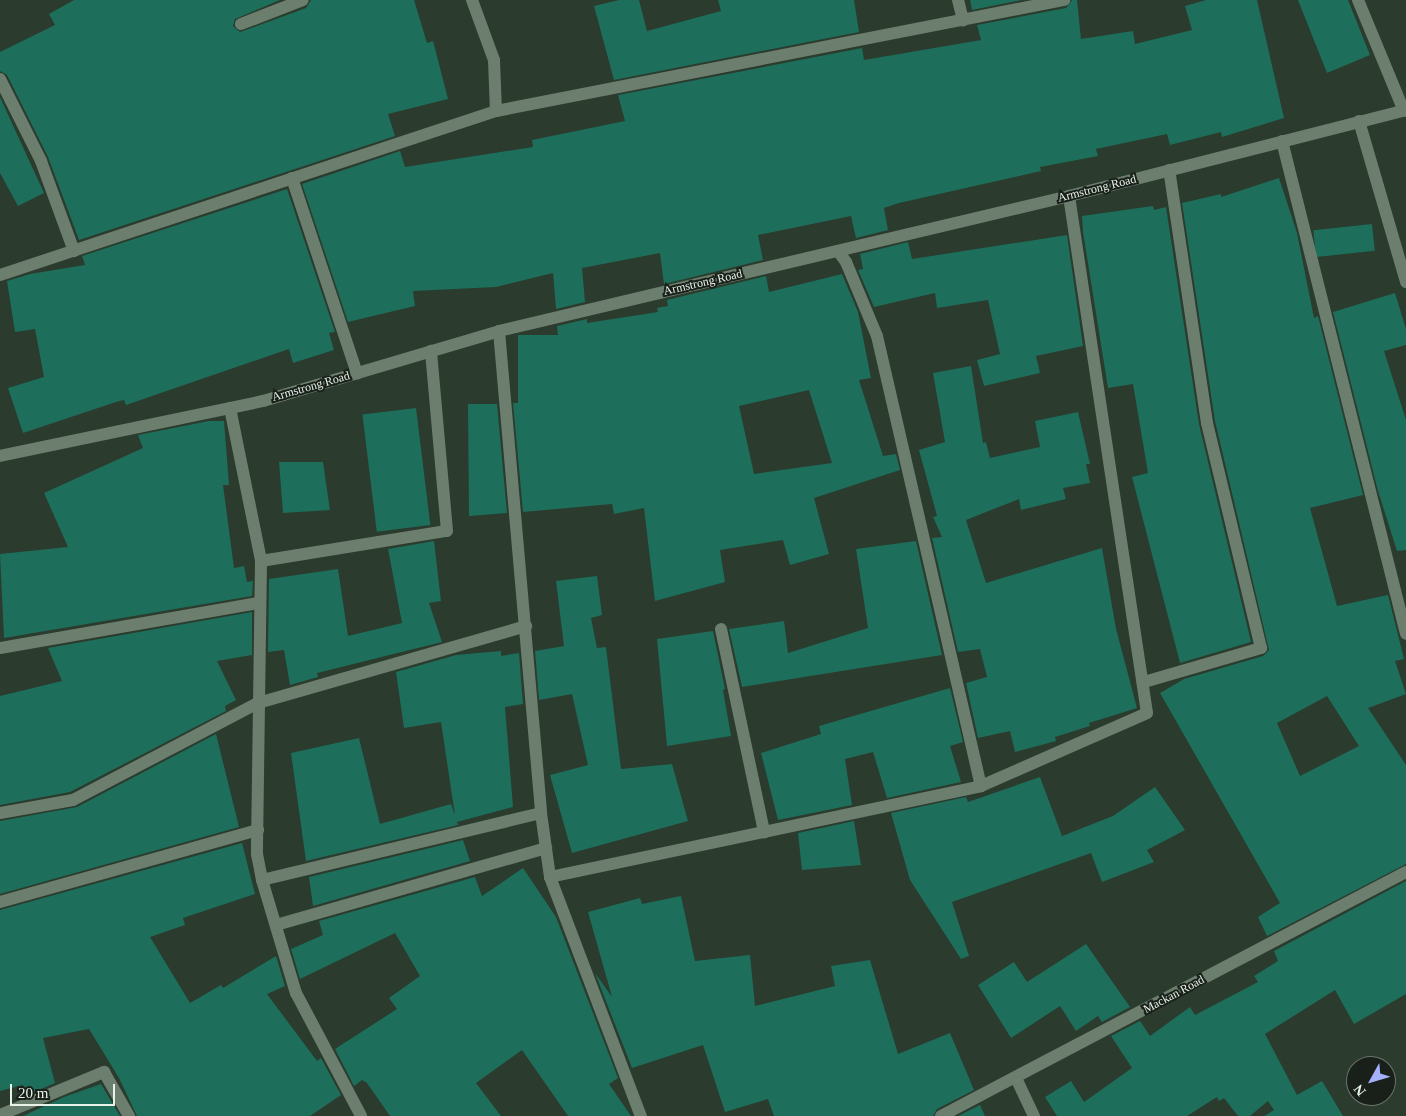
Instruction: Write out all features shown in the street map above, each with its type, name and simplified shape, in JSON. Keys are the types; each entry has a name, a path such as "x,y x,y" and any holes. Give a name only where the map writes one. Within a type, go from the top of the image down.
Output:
{"street":[{"path":"241,24 303,0"},
{"path":"472,0 494,60 496,111"},
{"path":"958,0 963,20"},
{"path":"0,275 496,111 1064,0"},
{"path":"1358,0 1405,110"},
{"path":"0,79 41,161 74,251"},
{"name":"Armstrong Road","path":"0,456 230,408 499,331 1069,196 1405,110"},
{"path":"1359,121 1406,282"},
{"path":"1282,141 1406,634"},
{"path":"1144,682 1261,648 1207,423 1169,170"},
{"path":"292,178 357,373"},
{"path":"550,877 981,786 1147,713 1144,682 1069,196"},
{"path":"838,251 846,262 877,336 981,786"},
{"path":"499,331 541,813 550,877 641,1116"},
{"path":"261,561 447,530 431,351"},
{"path":"230,408 261,561 259,604 258,854 262,880 296,993 360,1116"},
{"path":"0,648 259,604"},
{"path":"0,813 73,800 258,703 526,626"},
{"path":"721,629 764,832"},
{"path":"262,880 541,813"},
{"path":"0,902 258,830"},
{"path":"276,925 546,848"},
{"name":"Mackan Road","path":"941,1116 1406,872"},
{"path":"0,1115 104,1072 128,1116"},
{"path":"1016,1078 1034,1116"}],"building":[{"path":"74,0 280,0 235,19 233,26 240,32 306,8 311,0 414,0 427,43 433,41 448,99 388,114 395,136 79,240 48,157 7,75 0,71 0,52 55,25 49,14"},
{"path":"619,0 639,0 647,31 721,11 718,0 854,0 859,32 614,80 594,6"},
{"path":"970,0 1022,0 972,10"},
{"path":"1072,0 1077,0 1081,39 1133,31 1135,44 1192,30 1185,6 1206,0 1257,0 1284,118 1222,137 1221,132 1170,145 1167,134 1096,149 1098,156 1040,167 1041,171 899,203 884,208 888,230 856,238 851,216 758,235 763,260 664,284 660,253 582,268 585,302 556,309 553,273 496,287 413,291 415,306 348,322 302,184 400,151 405,167 533,147 532,140 625,121 618,95 862,48 864,60 981,40 977,25 1066,8"},
{"path":"1298,0 1348,0 1370,55 1327,73"},
{"path":"0,97 44,193 18,206 0,173"},
{"path":"1279,178 1297,233 1314,318 1318,316 1363,495 1310,508 1337,606 1388,595 1404,659 1395,661 1406,694 1368,708 1406,765 1406,864 1267,936 1258,917 1280,903 1160,693 1184,679 1263,656 1269,650 1215,421 1182,203 1221,194 1221,197","holes":["1327,696 1359,746 1300,776 1277,723"]},
{"path":"287,189 335,332 329,333 334,350 293,363 289,349 126,405 124,400 116,402 23,433 8,388 44,377 35,329 15,332 7,281 30,274 85,265 82,256"},
{"path":"1153,206 1154,210 1166,207 1199,424 1251,642 1180,663 1132,477 1148,473 1133,384 1108,388 1082,216"},
{"path":"1372,224 1375,251 1316,257 1313,230"},
{"path":"1067,235 1083,346 1036,356 1040,373 984,386 977,360 1000,354 988,300 937,308 935,293 874,307 858,270 863,269 860,254 908,242 912,259"},
{"path":"842,274 858,312 871,378 859,380 883,456 896,454 900,470 814,498 829,554 790,565 783,540 720,550 725,582 655,601 644,508 614,514 612,504 523,512 513,403 518,403 518,335 558,335 557,326 587,319 587,323 658,312 657,308 668,306 667,300 766,276 769,292","holes":["809,390 832,463 754,474 739,406"]},
{"path":"1395,293 1406,329 1406,345 1384,351 1406,420 1406,550 1397,551 1378,491 1333,312"},
{"path":"971,366 983,443 986,442 990,458 1040,447 1035,421 1078,412 1090,464 1086,464 1090,483 1063,488 1066,499 1021,510 1019,499 966,520 986,583 1102,548 1116,629 1137,708 1089,723 1090,726 1055,737 1056,741 1015,752 1010,731 978,738 966,683 987,677 980,649 958,652 932,538 942,537 933,517 937,516 919,450 945,442 933,373"},
{"path":"468,404 497,404 507,513 469,516"},
{"path":"416,408 430,525 377,532 362,415"},
{"path":"209,421 224,421 229,485 223,485 234,568 244,566 247,582 253,581 252,596 4,638 0,554 68,547 44,493 143,448 138,435"},
{"path":"279,462 323,462 330,510 283,513"},
{"path":"434,541 441,601 429,603 442,642 317,673 318,677 290,685 284,650 268,652 269,579 338,569 348,636 402,623 388,549"},
{"path":"916,541 942,655 742,687 729,629 784,621 788,653 868,628 856,549"},
{"path":"597,576 602,615 591,618 597,648 606,647 621,769 672,764 688,821 572,853 550,775 588,765 572,694 539,700 535,651 564,646 556,581"},
{"path":"252,612 252,655 217,661 236,700 225,706 226,711 70,792 0,805 0,696 62,681 48,648"},
{"path":"713,631 725,689 723,690 731,736 667,746 657,639"},
{"path":"501,651 501,656 519,653 523,704 505,707 513,807 457,822 458,825 306,861 291,753 359,738 380,824 451,804 455,815 441,722 404,728 396,672 456,655"},
{"path":"950,688 963,742 950,746 961,782 887,798 873,752 845,759 852,805 778,820 761,753 821,734 819,726"},
{"path":"216,734 239,827 0,894 0,821 77,807"},
{"path":"1040,777 1062,836 1113,816 1155,787 1185,830 1147,850 1154,862 1102,882 1091,853 952,902 969,956 961,959 910,880 891,813 966,797 968,802"},
{"path":"854,821 861,865 802,870 798,833"},
{"path":"463,840 470,861 313,906 309,877"},
{"path":"242,843 255,894 183,918 185,925 150,937 190,1003 221,985 223,988 276,956 285,986 267,994 317,1061 321,1058 341,1095 310,1116 137,1116 119,1078 89,1029 43,1038 55,1083 27,1095 23,1085 0,1091 0,910"},
{"path":"523,868 556,917 618,1078 609,1084 631,1116 568,1116 522,1050 476,1083 501,1116 390,1116 367,1083 362,1080 354,1086 335,1049 397,1009 389,998 420,976 395,933 300,979 291,949 323,935 319,921 475,877 482,896"},
{"path":"1406,881 1406,994 1354,1024 1335,990 1265,1034 1297,1095 1322,1081 1343,1116 1264,1116 1274,1110 1268,1101 1250,1116 1238,1116 1224,1098 1219,1101 1217,1097 1187,1116 1057,1116 1045,1097 1071,1081 1084,1102 1132,1068 1111,1036 1140,1021 1150,1036 1190,1007 1195,1015 1258,982 1254,976 1278,961 1274,951"},
{"path":"681,896 695,961 750,955 755,1006 835,986 831,966 870,960 898,1054 950,1033 974,1090 937,1109 933,1116 774,1116 768,1099 725,1112 703,1045 632,1068 595,973 612,997 588,912 640,898 642,904"},
{"path":"1086,944 1130,1007 1102,1022 1098,1016 1076,1031 1060,1006 1011,1038 978,985 1014,962 1027,982"},
{"path":"101,1084 120,1116 23,1116 64,1097"},
{"path":"980,1105 985,1116 958,1116"}]}
